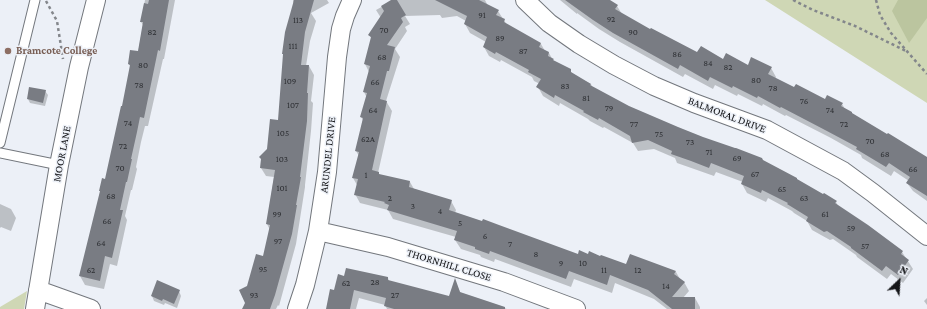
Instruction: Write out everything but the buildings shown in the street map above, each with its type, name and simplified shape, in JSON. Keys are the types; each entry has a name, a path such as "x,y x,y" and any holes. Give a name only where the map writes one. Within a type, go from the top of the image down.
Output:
{"street":[{"name":"MOOR LANE","path":"35,309 59,165 79,67 96,0"},
{"name":"ARUNDEL DRIVE","path":"297,309 305,284 318,231 327,172 337,57 341,29 352,0"},
{"name":"BALMORAL DRIVE","path":"525,0 549,23 579,44 614,65 654,86 694,103 767,130 843,171 927,236"},
{"name":"THORNHILL CLOSE","path":"318,231 395,249 504,282 576,309"},
{"path":"38,290 91,309"}],"lane":[{"path":"0,143 35,0"},
{"path":"0,153 59,165"}],"path":[{"path":"45,0 57,21 63,60 66,64 79,67"},
{"path":"794,0 813,10 855,26 906,51"},
{"path":"876,0 880,15 891,33 927,74"}],"green space":[{"path":"765,0 927,0 927,103"},
{"path":"898,0 927,0 927,18 909,43 892,11"},
{"path":"27,291 24,309 0,309 0,307"}],"place":[{"name":"Bramcote College","path":"8,51"}]}
